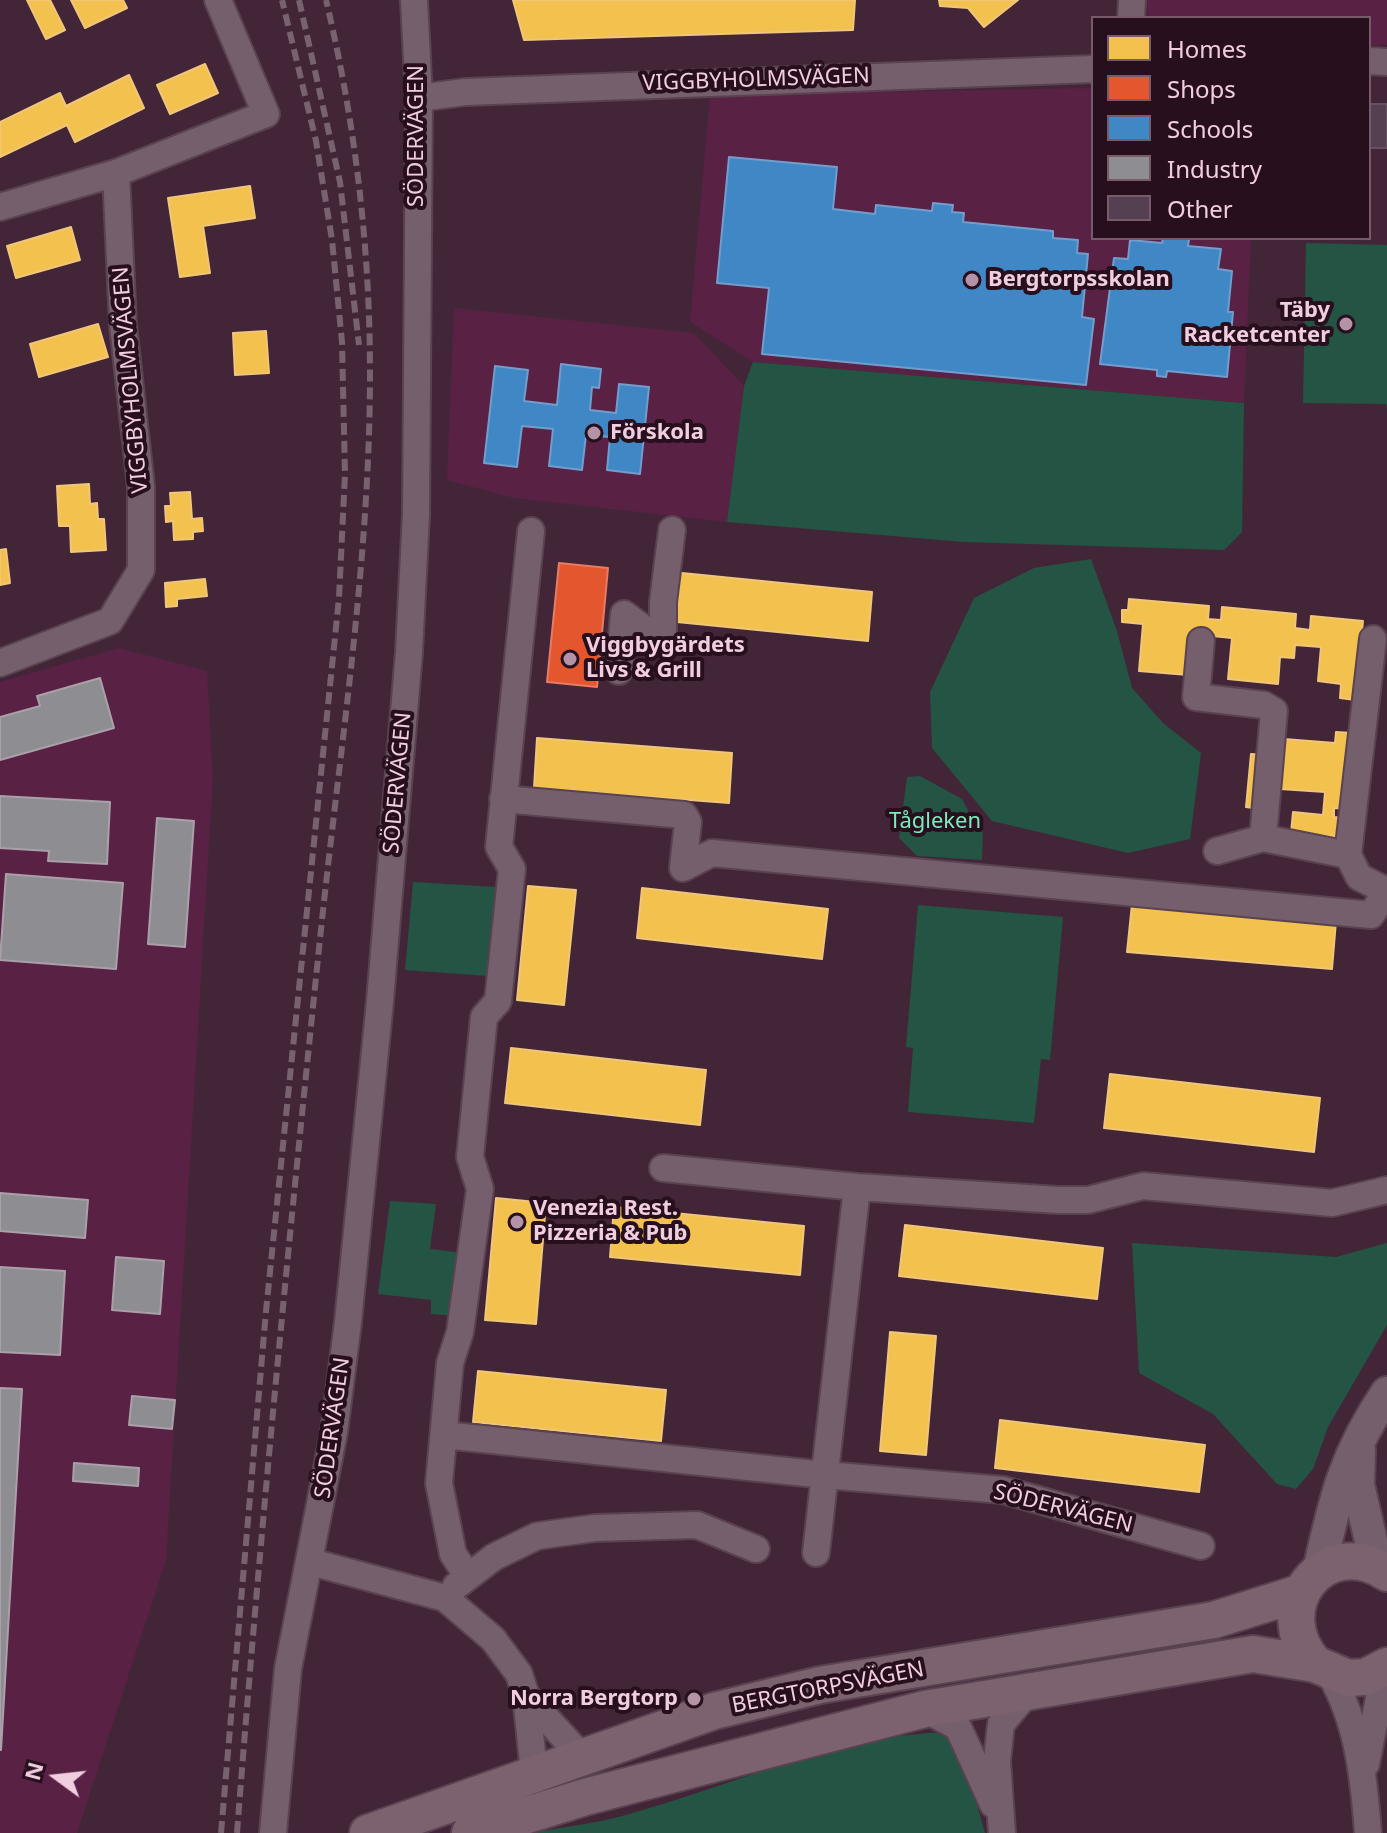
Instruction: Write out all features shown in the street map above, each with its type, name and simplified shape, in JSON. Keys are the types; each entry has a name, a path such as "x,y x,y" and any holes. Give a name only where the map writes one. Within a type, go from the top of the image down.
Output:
{"main road":[{"name":"BERGTORPSVÄGEN","path":"368,1833 714,1711 820,1685 1214,1620 1310,1582 1338,1563 1362,1562 1382,1570"},
{"path":"1310,1582 1294,1617 1296,1635 1322,1669"},
{"name":"BERGTORPSVÄGEN","path":"470,1833 614,1789 925,1709 1253,1654 1366,1677 1386,1667"}],"street":[{"path":"0,207 116,173 266,114 218,0"},
{"name":"SÖDERVÄGEN","path":"273,1833 288,1669 334,1432 348,1322 409,652 418,449 419,98 414,0"},
{"name":"VIGGBYHOLMSVÄGEN","path":"419,98 465,92 1091,69"},
{"name":"VIGGBYHOLMSVÄGEN","path":"0,663 110,621 141,570 143,533 123,325 116,173"},
{"path":"619,671 624,614 652,635 663,636 663,602 672,530"},
{"path":"467,1575 453,1554 439,1483 450,1363 460,1332 480,1189 470,1157 484,1017 498,1001 512,869 499,847 531,531"},
{"path":"503,799 684,815 688,822 683,868 712,853 1371,915 1387,891 1359,877 1348,855 1373,639"},
{"path":"1201,641 1196,697 1264,705 1274,711 1263,838"},
{"path":"1217,851 1263,838 1348,855"},
{"path":"663,1168 857,1187 1058,1200 1088,1200 1143,1186 1332,1203 1387,1190"},
{"path":"816,1553 857,1187"},
{"path":"1310,1582 1340,1482 1359,1435 1387,1393"},
{"name":"SÖDERVÄGEN","path":"444,1435 825,1475 1003,1490 1201,1546"},
{"path":"1359,1435 1358,1485 1382,1570"},
{"path":"445,1598 467,1575 537,1536 595,1528 697,1525 756,1549"},
{"path":"311,1562 445,1598 493,1639 519,1674 526,1696 534,1772"},
{"path":"1364,1776 1386,1667"},
{"path":"1322,1669 1345,1700 1364,1776 1368,1833"},
{"path":"1000,1826 997,1761 1001,1724 1028,1692"},
{"path":"526,1696 581,1756"},
{"path":"925,1709 958,1727 1000,1826"}],"shaded area":[{"path":"1147,0 1387,0 1387,45 1371,45 1371,16 1148,16"},
{"name":"Bergtorpsskolan","path":"1091,88 1091,240 1251,240 1244,403 753,362 690,322 710,95"},
{"name":"Förskola","path":"454,308 694,333 744,386 727,522 514,498 447,480"},
{"path":"119,648 207,671 213,778 166,1560 77,1833 0,1833 0,682"}],"green space":[{"name":"Täby Racketcenter","path":"1306,243 1387,245 1387,409 1386,404 1303,403"},
{"path":"753,362 1244,403 1242,532 1224,550 964,542 727,522 744,386"},
{"path":"1091,559 1117,631 1132,688 1163,723 1201,753 1190,839 1128,853 992,821 932,748 930,692 974,598 1034,568"},
{"name":"Tågleken","path":"920,776 962,799 971,816 983,827 982,860 917,856 899,838 907,777"},
{"path":"413,882 497,887 489,976 405,970"},
{"path":"918,905 1063,917 1050,1060 1041,1059 1034,1123 908,1112 913,1048 906,1047"},
{"path":"390,1201 436,1204 430,1249 464,1253 458,1316 431,1314 431,1300 378,1294"},
{"path":"1132,1243 1336,1257 1387,1243 1387,1325 1328,1427 1313,1469 1296,1489 1277,1484 1213,1414 1139,1373"},
{"path":"943,1732 964,1759 985,1833 530,1833 626,1815 783,1764 862,1743"}],"building: Homes":[{"path":"27,0 50,0 65,30 46,39"},
{"path":"71,0 123,0 127,8 85,28"},
{"path":"513,0 855,0 853,30 524,40"},
{"path":"939,0 1018,0 984,27 968,8 940,6"},
{"path":"205,64 218,93 170,114 157,85"},
{"path":"129,75 144,108 75,142 67,125 0,157 0,122 60,93 66,106"},
{"path":"250,186 255,218 203,226 210,273 180,277 168,198"},
{"path":"71,227 80,260 16,278 7,246"},
{"path":"98,324 108,357 39,377 30,344"},
{"path":"266,331 269,373 235,375 233,333"},
{"path":"89,484 90,504 97,503 98,519 104,519 106,550 71,552 70,526 59,526 57,486"},
{"path":"190,492 192,519 202,518 203,531 193,532 193,539 174,540 173,521 166,522 165,506 171,506 170,493"},
{"path":"6,549 10,583 0,585 0,550"},
{"path":"672,572 872,592 868,641 667,621"},
{"path":"205,579 207,596 177,599 177,606 166,607 165,583"},
{"path":"1129,599 1209,606 1208,619 1221,620 1222,607 1296,614 1295,628 1310,630 1311,616 1363,621 1355,700 1340,698 1341,684 1318,681 1321,647 1295,645 1294,658 1280,657 1278,684 1228,679 1232,638 1192,634 1188,675 1139,671 1143,624 1122,622 1122,610 1128,610"},
{"path":"1336,732 1352,733 1347,809 1334,808 1334,817 1346,818 1344,837 1291,833 1293,812 1323,815 1325,792 1280,789 1284,739 1335,743"},
{"path":"537,738 732,753 729,803 534,788"},
{"path":"1251,754 1265,755 1260,809 1246,807"},
{"path":"528,886 576,890 564,1005 517,1000"},
{"path":"642,888 828,909 822,959 637,938"},
{"path":"1132,904 1336,921 1332,969 1127,952"},
{"path":"511,1048 706,1070 700,1125 505,1103"},
{"path":"1110,1074 1320,1098 1314,1152 1104,1128"},
{"path":"496,1198 546,1203 536,1324 485,1320"},
{"path":"614,1207 804,1226 800,1275 610,1257"},
{"path":"905,1225 1103,1248 1097,1299 899,1276"},
{"path":"890,1332 936,1336 926,1455 880,1451"},
{"path":"478,1371 666,1390 661,1441 473,1422"},
{"path":"1000,1420 1205,1445 1199,1492 995,1468"}],"building: Shops":[{"path":"559,563 608,568 597,687 547,682"}],"building: Schools":[{"path":"729,157 837,167 833,209 875,214 876,205 932,211 933,203 953,205 952,212 964,213 963,222 1053,231 1053,238 1078,240 1077,253 1088,254 1082,317 1094,319 1086,385 762,354 769,288 717,283"},
{"path":"1130,240 1162,243 1163,240 1189,240 1188,246 1221,249 1218,269 1232,271 1228,312 1233,312 1227,377 1167,371 1166,377 1157,376 1157,370 1100,364 1114,258 1128,259"},
{"path":"561,364 601,369 599,388 592,387 590,410 616,413 619,384 649,387 640,474 607,470 610,437 586,435 582,470 549,466 553,429 522,426 517,467 484,463 495,366 528,370 524,401 557,405"}],"building: Industry":[{"path":"100,678 114,728 0,760 0,717 40,706 37,696"},
{"path":"0,796 110,802 107,864 48,861 49,851 0,848"},
{"path":"157,818 194,821 185,947 148,944"},
{"path":"6,874 123,883 116,969 0,960"},
{"path":"0,1193 88,1200 85,1238 0,1231"},
{"path":"116,1257 164,1261 160,1314 112,1310"},
{"path":"0,1267 65,1271 60,1355 0,1352"},
{"path":"0,1388 22,1389 1,1750 0,1750"},
{"path":"132,1396 175,1400 172,1429 129,1425"},
{"path":"74,1463 139,1468 138,1486 73,1481"}],"building: Other":[{"path":"1371,104 1387,104 1387,148 1371,148"}],"railway":[{"path":"221,1833 266,1311 339,598 345,474 342,342 332,240 316,141 282,0"},
{"path":"299,0 340,182 359,345"},
{"path":"237,1833 276,1386 320,939 356,616 368,455 370,374 363,219 348,109 326,0"}],"place":[{"name":"Bergtorpsskolan","path":"972,280"},
{"name":"Täby Racketcenter","path":"1346,324"},
{"name":"Förskola","path":"594,433"},
{"name":"Viggbygärdets Livs & Grill","path":"570,659"},
{"name":"Venezia Rest. Pizzeria & Pub","path":"517,1222"},
{"name":"Norra Bergtorp","path":"694,1699"}]}
